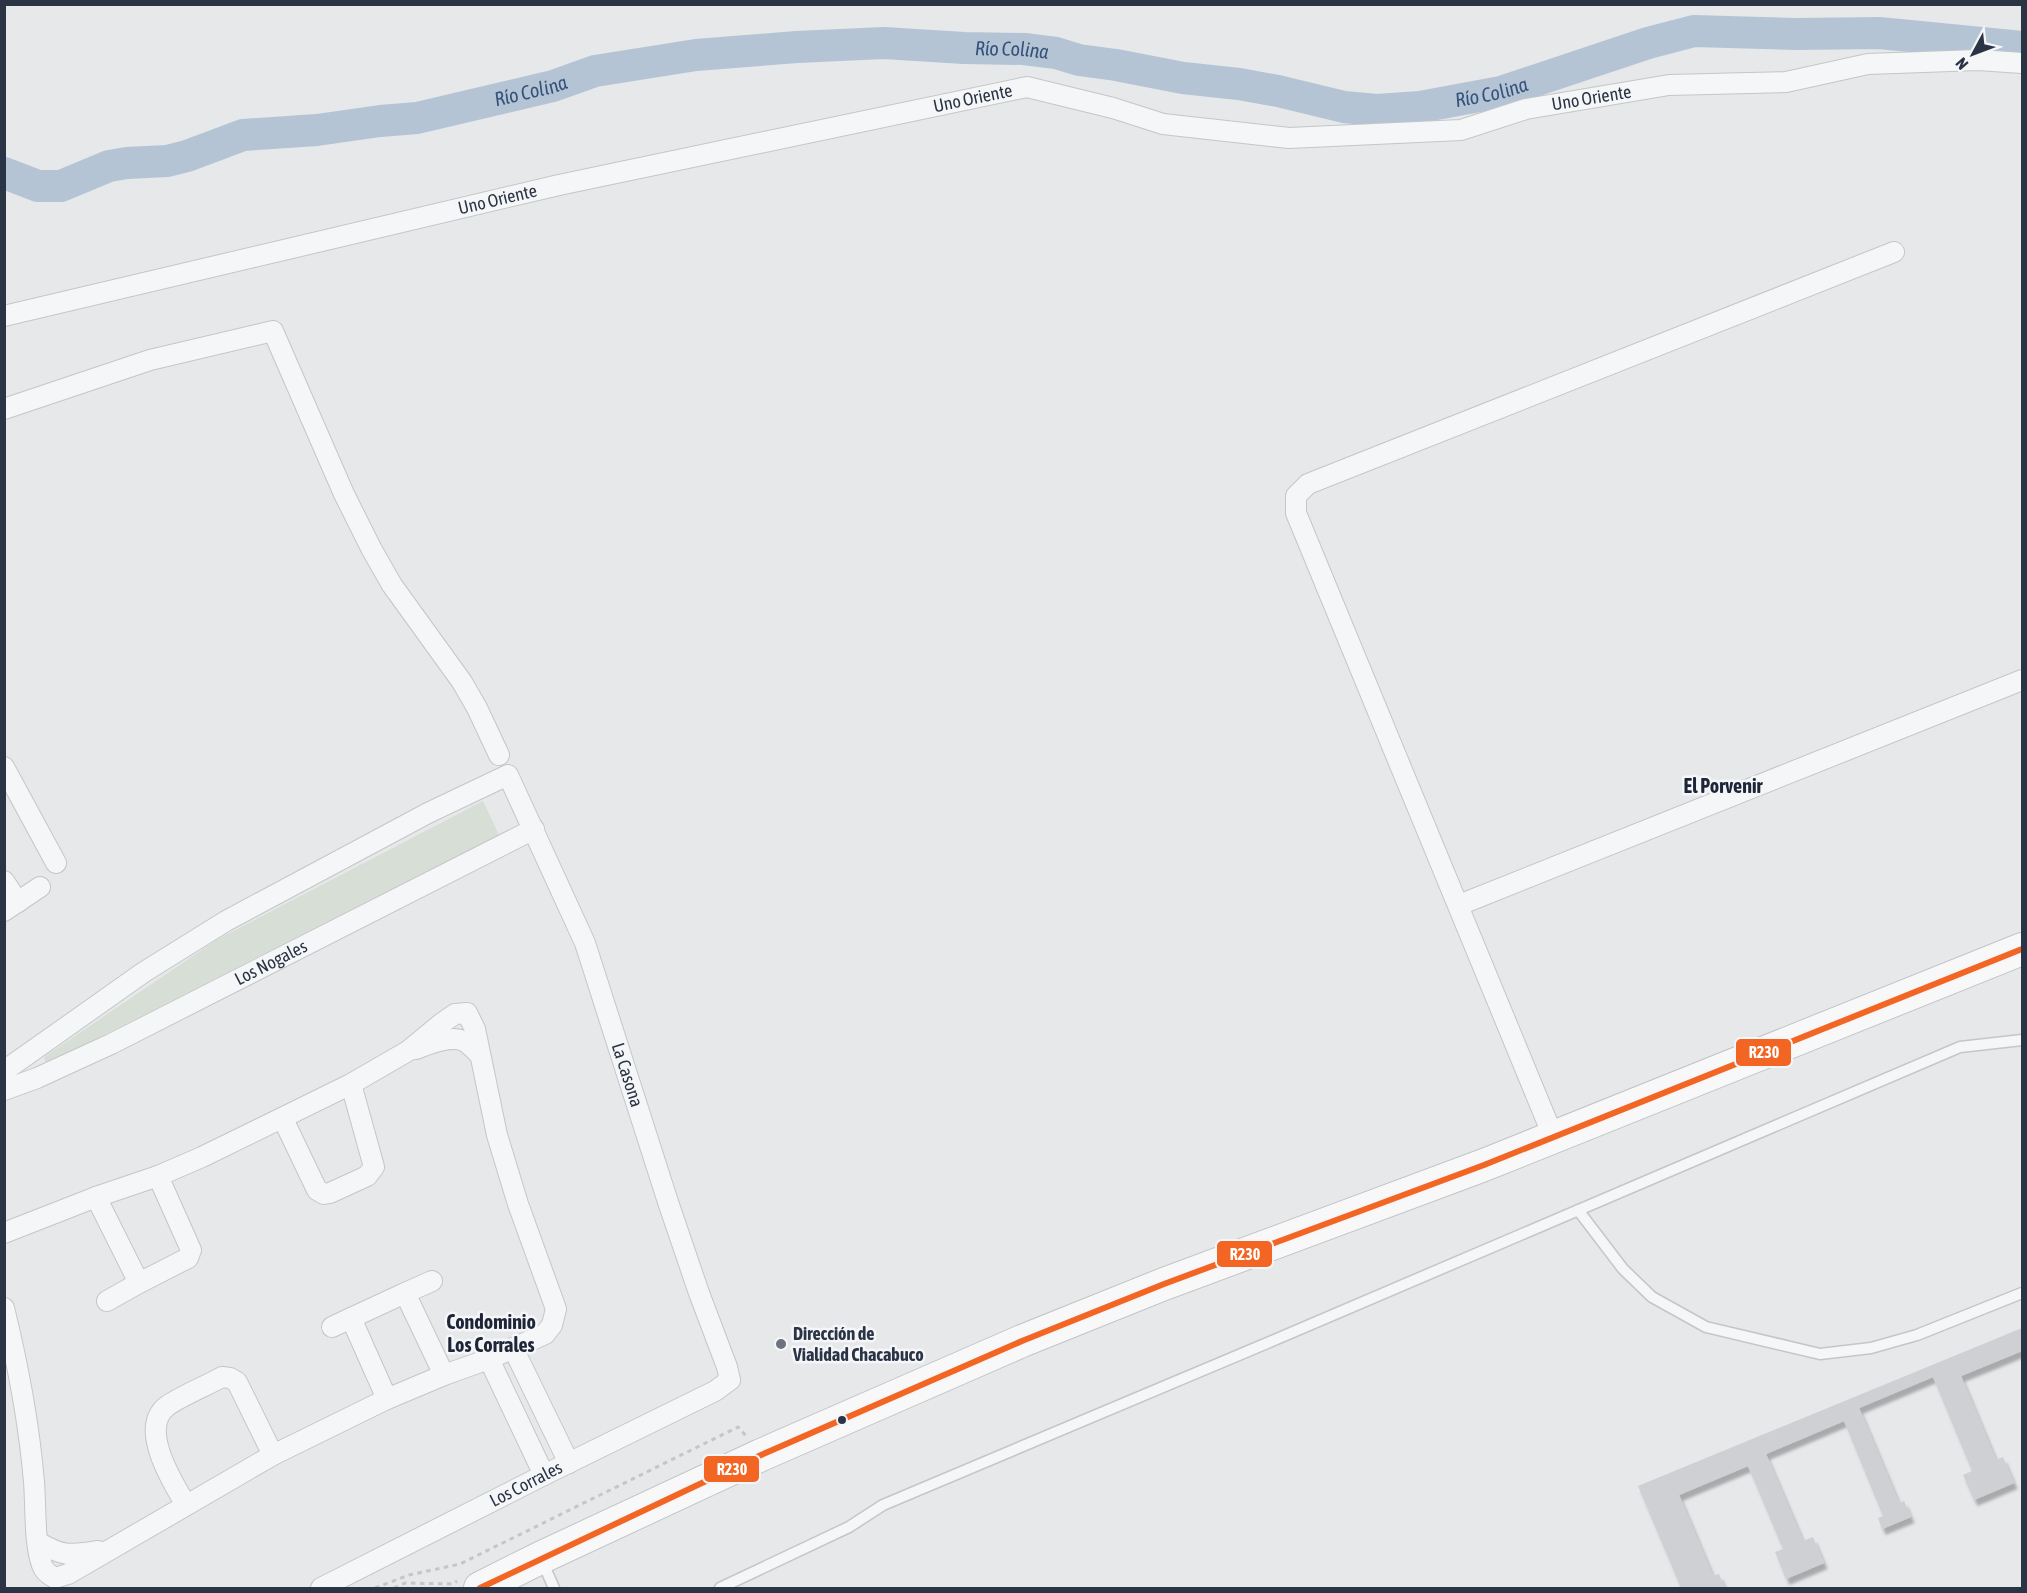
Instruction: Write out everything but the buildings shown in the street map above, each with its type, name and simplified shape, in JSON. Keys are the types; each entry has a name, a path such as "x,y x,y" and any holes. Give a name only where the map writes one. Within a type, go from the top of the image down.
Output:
{"main road":[{"path":"480,1588 513,1577 540,1558 761,1455 937,1377 1083,1316 1440,1182 2022,949"}],"street":[{"name":"Uno Oriente","path":"4,316 559,185 1027,87 1113,108 1163,124 1289,138 1461,130 1526,109 1669,85 1786,82 1868,64 1978,60 2022,63"},
{"path":"1553,1136 1296,513 1295,502 1299,491 1308,484 1894,252"},
{"path":"4,409 150,360 273,330 344,494 372,550 392,585 462,682 499,755"},
{"path":"1459,905 2022,680"},
{"path":"4,767 56,863"},
{"name":"La Casona","path":"4,1071 144,972 216,926 428,813 508,775 585,943 668,1202 730,1380"},
{"name":"Los Nogales","path":"4,1090 37,1078 111,1044 534,829"},
{"path":"4,881 11,906 40,887"},
{"path":"4,1308 19,1368 34,1481 38,1542 51,1550 70,1555 109,1549 273,1455 387,1399 489,1359 545,1334 552,1325 556,1309 518,1204 500,1145 475,1029 467,1013 455,1014 408,1052"},
{"path":"4,1233 96,1197 158,1176 283,1119 408,1052 433,1043 452,1040 464,1041 479,1054"},
{"path":"283,1119 317,1190 324,1194 330,1193 367,1176 374,1167 351,1084"},
{"path":"107,1300 190,1255 191,1250 158,1176"},
{"path":"96,1197 139,1283"},
{"path":"4,1248 26,1226"},
{"path":"332,1327 432,1281"},
{"path":"405,1293 444,1375"},
{"path":"351,1318 387,1399"},
{"path":"513,1348 569,1463"},
{"path":"489,1359 544,1475"},
{"path":"186,1505 166,1470 158,1445 157,1428 160,1414 167,1407 222,1377 231,1378 237,1382 273,1455"},
{"name":"Los Corrales","path":"321,1588 715,1391 730,1380"}],"lane":[{"path":"720,1588 849,1527 884,1505 1960,1047 2022,1040"},
{"path":"1578,1210 1623,1269 1652,1297 1706,1327 1820,1354 1870,1348 1917,1335 2022,1293"},
{"path":"540,1558 554,1588"}],"path":[{"path":"375,1588 409,1575 460,1564 738,1427 761,1455"}],"shaded area":[{"path":"483,801 499,835 46,1064 44,1057 218,939"}],"waterway":[{"name":"Río Colina","path":"4,173 38,186 61,186 109,166 167,161 243,135 317,130 417,118 553,86 595,71 696,55 797,47 884,43 1024,49 1056,53 1079,60 1183,78 1278,91 1344,107 1377,110 1420,107 1501,92 1648,43 1694,31 1796,34 1879,33 2022,47"}],"transit line":[{"name":"R230","path":"480,1588 761,1455 1022,1341 1164,1284 1484,1165 2022,949"}],"place":[{"name":"Dirección de Vialidad Chacabuco","path":"781,1344"}],"district":[{"name":"El Porvenir","path":"1723,786"},
{"name":"Condominio Los Corrales","path":"491,1334"}]}
